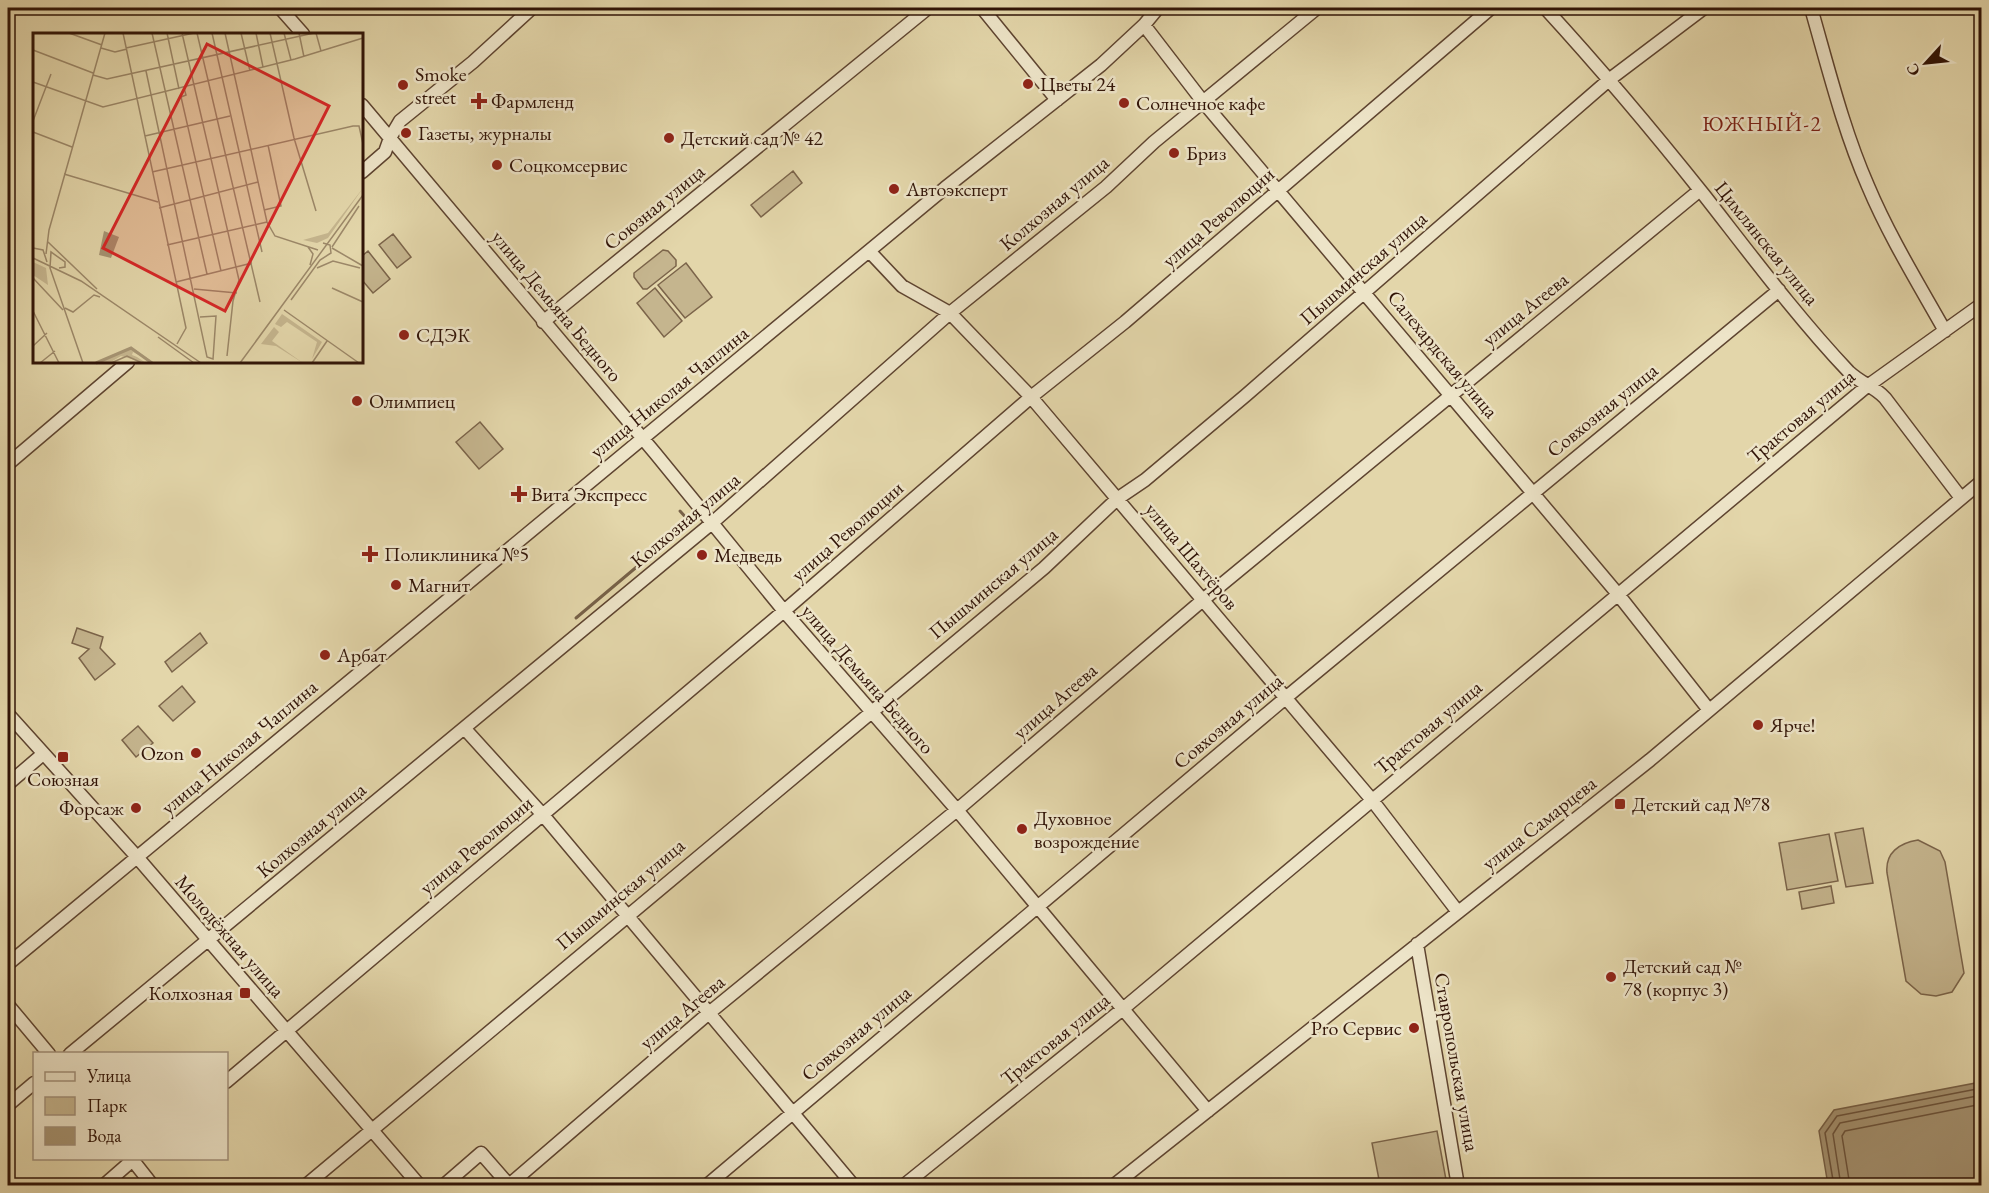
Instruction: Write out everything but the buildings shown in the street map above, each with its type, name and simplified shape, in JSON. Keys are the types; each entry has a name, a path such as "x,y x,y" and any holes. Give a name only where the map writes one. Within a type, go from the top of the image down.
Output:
{"street":[{"path":"280,8 302,33"},
{"path":"363,171 386,152 390,138 400,121 473,62 532,8"},
{"name":"Союзная улица","path":"543,322 928,8"},
{"path":"982,8 1057,100"},
{"name":"улица Николая Чаплина","path":"8,964 945,188 1057,100 1144,25 1158,8"},
{"name":"Колхозная улица","path":"71,1052 712,523 950,313 1106,187 1154,142 1317,8"},
{"name":"улица Революции","path":"228,1080 784,611 1031,397 1125,322 1491,8"},
{"name":"Цимлянская улица","path":"1545,8 1610,79 1779,290 1848,370 1866,387 1877,389 1885,398 1961,498"},
{"name":"Пышминская улица","path":"305,1185 625,915 1044,568 1117,499 1145,480 1227,411 1610,79 1704,8"},
{"path":"1811,8 1852,146 1867,184 1887,229 1945,331"},
{"name":"Салехардская улица","path":"1144,25 1204,103 1452,394 1617,593 1709,710"},
{"name":"улица Демьяна Бедного","path":"363,106 784,611 957,810 1208,1111"},
{"name":"улица Агеева","path":"443,1185 482,1153 509,1185 709,1013 957,810 1204,599 1700,190"},
{"name":"улица Шахтёров","path":"870,252 902,286 950,313 1031,397 1372,800 1458,912"},
{"name":"Совхозная улица","path":"706,1185 1286,698 1779,290"},
{"name":"Трактовая улица","path":"903,1185 1124,1008 1617,593 1866,387 1982,304"},
{"path":"8,465 127,363"},
{"name":"улица Самарцева","path":"1113,1185 1650,760 1982,481"},
{"name":"Молодёжная улица","path":"8,714 137,857 370,1131 420,1185"},
{"path":"465,729 543,814 625,915 854,1185"},
{"path":"8,784 43,754"},
{"name":"Ставропольская улица","path":"1417,944 1458,1185"},
{"path":"8,1005 48,1052"},
{"path":"8,1105 33,1084"},
{"path":"103,1185 132,1160"},
{"path":"134,1160 153,1185"}],"green space":[{"path":"793,171 802,183 761,217 751,205"},
{"path":"393,234 411,257 397,268 379,245"},
{"path":"663,250 668,251 676,260 676,266 647,289 643,289 634,277 634,273"},
{"path":"368,251 390,279 373,293 363,281 363,255"},
{"path":"686,263 712,297 685,318 658,285"},
{"path":"655,288 682,321 664,337 637,303"},
{"path":"480,422 503,449 479,469 456,442"},
{"path":"77,628 103,637 100,648 115,664 95,680 79,658 89,649 72,643"},
{"path":"200,633 207,643 172,672 165,662"},
{"path":"182,686 195,702 173,721 159,706"},
{"path":"138,726 153,743 136,757 122,740"},
{"path":"1863,828 1873,883 1846,887 1835,833"},
{"path":"1829,834 1838,881 1787,890 1779,843"},
{"path":"1918,840 1940,851 1945,862 1964,973 1952,992 1936,996 1921,994 1906,981 1887,873 1888,860 1895,850 1899,846"},
{"path":"1831,886 1834,903 1802,909 1799,892"},
{"path":"1437,1131 1447,1185 1380,1185 1372,1143"}],"water":[{"path":"1981,1082 1981,1185 1828,1185 1819,1131 1834,1110"}],"waterway":[{"path":"576,618 690,522 680,511"}],"place":[{"name":"Цветы 24","path":"1028,84"},
{"name":"Smoke street","path":"403,85"},
{"name":"Фармленд","path":"479,101"},
{"name":"Солнечное кафе","path":"1124,103"},
{"name":"Газеты, журналы","path":"406,133"},
{"name":"Детский сад № 42","path":"669,138"},
{"name":"Бриз","path":"1174,153"},
{"name":"Соцкомсервис","path":"497,165"},
{"name":"Автоэксперт","path":"894,189"},
{"name":"СДЭК","path":"404,335"},
{"name":"Олимпиец","path":"357,401"},
{"name":"Вита Экспресс","path":"519,494"},
{"name":"Поликлиника №5","path":"370,554"},
{"name":"Медведь","path":"702,555"},
{"name":"Магнит","path":"396,585"},
{"name":"Арбат","path":"325,655"},
{"name":"Ярче!","path":"1758,725"},
{"name":"Ozon","path":"196,753"},
{"name":"Союзная","path":"63,757"},
{"name":"Детский сад №78","path":"1620,804"},
{"name":"Форсаж","path":"136,808"},
{"name":"Духовное возрождение","path":"1022,829"},
{"name":"Детский сад № 78 (корпус 3)","path":"1611,977"},
{"name":"Колхозная","path":"245,993"},
{"name":"Pro Сервис","path":"1414,1028"}],"district":[{"name":"ЮЖНЫЙ-2","path":"1762,124"}]}
